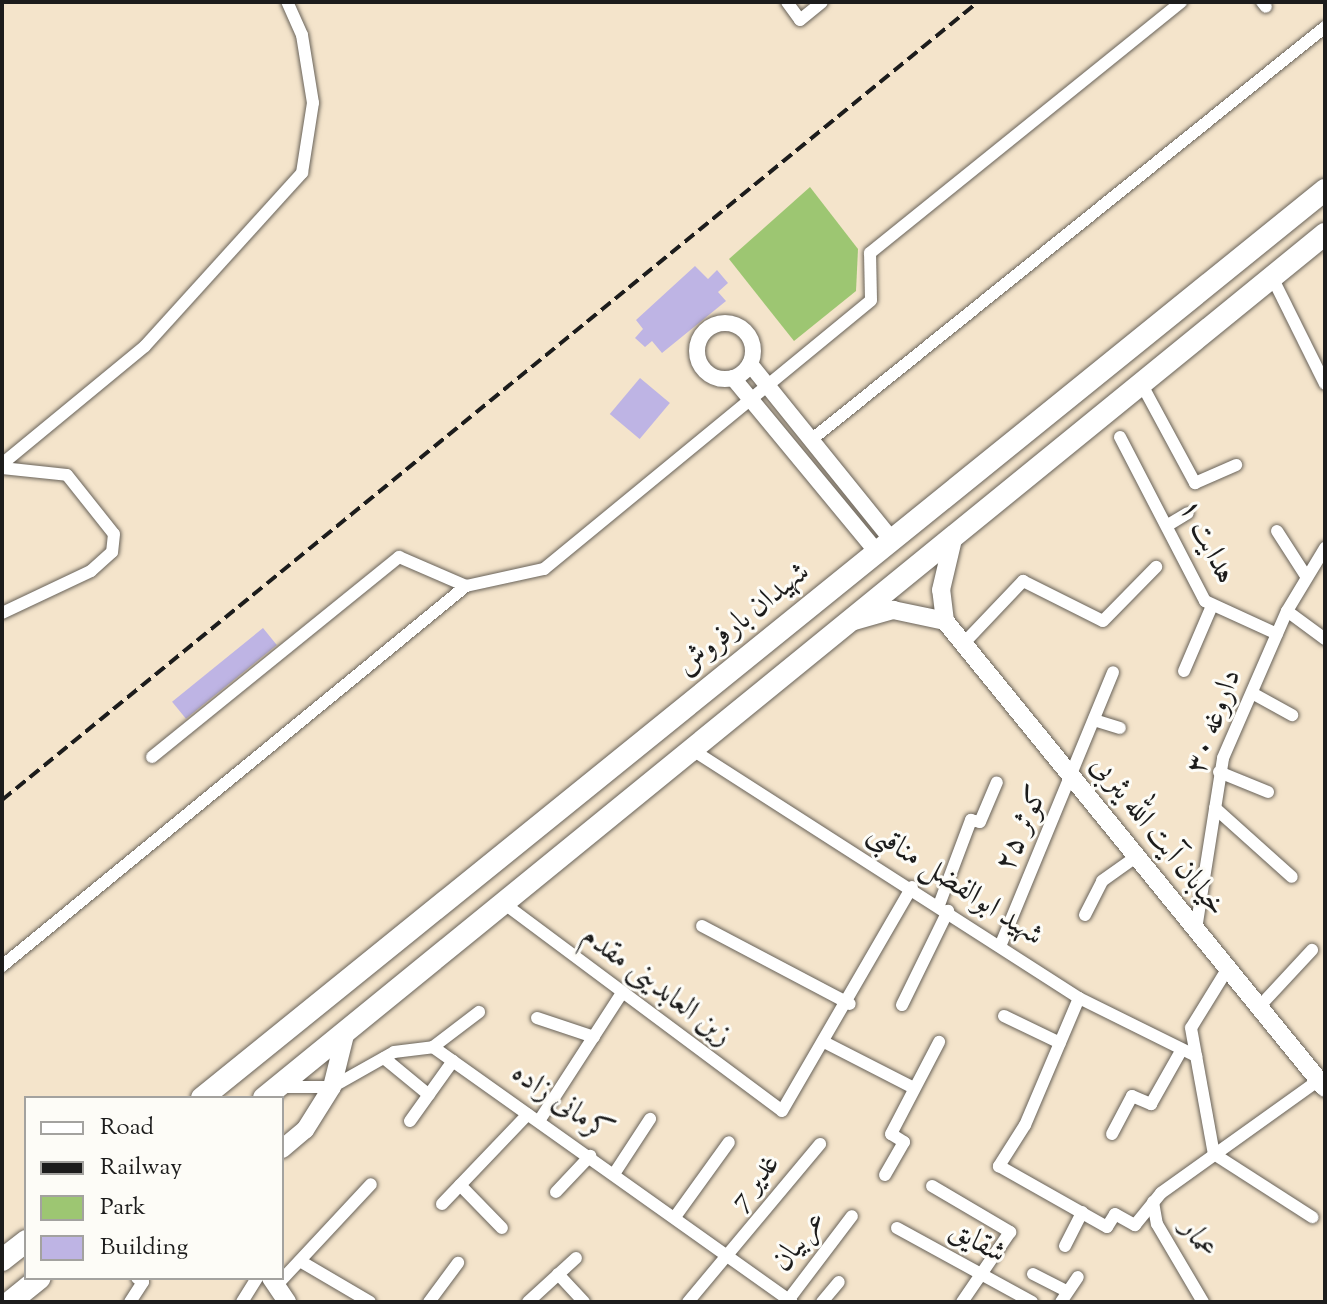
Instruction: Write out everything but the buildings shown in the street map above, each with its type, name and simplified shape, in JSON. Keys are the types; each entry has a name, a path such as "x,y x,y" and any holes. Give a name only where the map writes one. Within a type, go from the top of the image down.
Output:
{"highway":[{"name":"شهیدان بارفروش","path":"204,1096 1325,190"},
{"path":"270,1092 1325,234"},
{"path":"522,841 524,861 542,870"},
{"path":"451,895 471,902 476,923"},
{"path":"2,1260 24,1243"},
{"path":"10,1302 38,1280"}],"main road":[{"path":"842,626 893,610 945,621 941,590 954,535"},
{"name":"خیابان آیت الله یثربی","path":"945,621 1322,1084"},
{"path":"284,1147 305,1130 332,1087 346,1031"},
{"path":"273,1282 287,1302"}],"street":[{"path":"2,466 145,346 302,173 313,103 302,35 287,2"},
{"path":"787,2 800,20 822,2"},
{"path":"2,966 466,586 544,569 749,397 871,300 870,253 1181,2"},
{"path":"795,453 1325,27"},
{"path":"1272,277 1325,384"},
{"path":"750,364 733,378 716,378 701,367 696,348 704,331 729,323 745,331 750,364 811,440 884,545"},
{"path":"733,378 795,453 884,545"},
{"path":"1141,383 1195,483 1236,465"},
{"name":"هدایت ۱","path":"1120,437 1211,608 1277,634"},
{"path":"2,466 67,475 114,534 112,552 91,571 2,613"},
{"path":"1168,525 1188,513"},
{"path":"1277,531 1306,576"},
{"name":"داروغه ۳۰","path":"1196,929 1219,772 1287,611 1324,551"},
{"path":"152,757 399,557 466,586"},
{"path":"964,643 1023,581 1103,621 1156,567"},
{"path":"1184,671 1211,608"},
{"path":"1287,611 1325,639"},
{"name":"کوثر ۲۵","path":"1001,944 1073,778 1113,672"},
{"path":"1252,693 1292,715"},
{"path":"1094,720 1120,728"},
{"name":"شهید ابوالفضل مناقبی","path":"691,749 1001,944 1079,998 1196,1056"},
{"path":"1219,772 1268,792"},
{"path":"902,1005 944,908 971,820 980,822 997,782"},
{"path":"1215,808 1292,877"},
{"path":"1085,915 1102,881 1137,856"},
{"path":"912,887 826,1043 914,1088"},
{"name":"زین العابدینی مقدم","path":"502,902 620,996 782,1111 826,1043"},
{"path":"702,926 850,1004"},
{"path":"1259,1007 1312,950"},
{"path":"1228,968 1191,1028 1214,1154 1312,1217"},
{"path":"442,1204 534,1117 594,1037 620,996"},
{"path":"1079,998 999,1166 1107,1227 1115,1214 1135,1225 1153,1202 1214,1154 1322,1084"},
{"path":"270,1092 332,1087 384,1058 416,1045 433,1047 479,1012"},
{"path":"1004,1016 1060,1043"},
{"path":"537,1018 594,1037"},
{"path":"885,1175 904,1142 891,1134 939,1042"},
{"name":"کرمانی زاده","path":"433,1047 675,1217 733,1254 791,1301"},
{"path":"1112,1134 1132,1096 1151,1104 1181,1051"},
{"path":"384,1058 429,1095"},
{"path":"410,1121 453,1061"},
{"path":"614,1174 650,1119"},
{"path":"675,1217 729,1142"},
{"name":"غدیر 7","path":"688,1302 733,1254 820,1144"},
{"path":"556,1192 590,1156"},
{"path":"284,1273 300,1261 371,1184"},
{"path":"460,1185 502,1228"},
{"path":"932,1186 1010,1232 983,1278 962,1302"},
{"name":"عمار","path":"1153,1202 1157,1224 1203,1302"},
{"path":"1065,1246 1082,1212"},
{"name":"عربیان","path":"791,1301 852,1216"},
{"name":"شقایق","path":"897,1228 983,1278 1032,1302"},
{"path":"528,1302 576,1258"},
{"path":"300,1261 370,1302"},
{"path":"429,1302 458,1263"},
{"path":"558,1274 584,1302"},
{"path":"1033,1274 1064,1296 1078,1277"},
{"path":"130,1302 143,1282 140,1280"},
{"path":"242,1302 256,1280"},
{"path":"822,1302 839,1282"}],"green space":[{"path":"810,187 858,249 856,291 794,341 729,259"}],"railway":[{"path":"2,800 978,2"}]}
